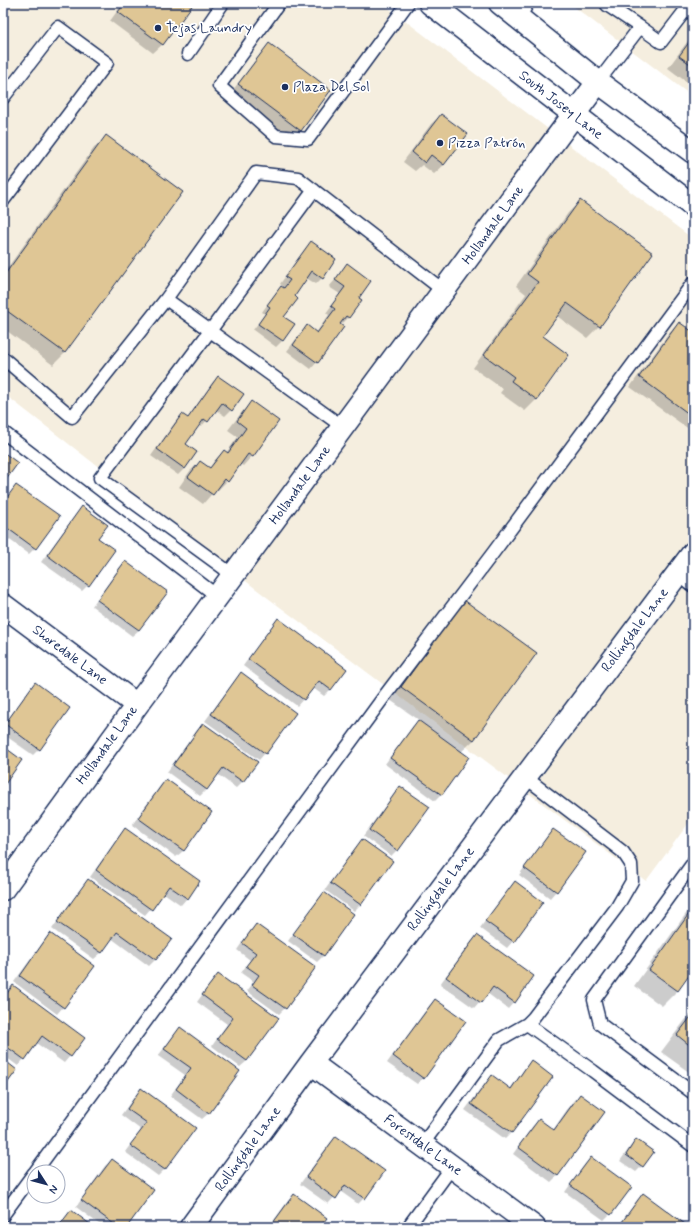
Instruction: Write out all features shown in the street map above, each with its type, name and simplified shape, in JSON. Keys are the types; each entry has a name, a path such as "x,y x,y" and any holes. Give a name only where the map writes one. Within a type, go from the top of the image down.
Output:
{"street":[{"name":"South Josey Lane","path":"430,3 693,206"},
{"path":"500,3 523,10 598,82 693,152"},
{"name":"Hollandale Lane","path":"3,889 217,596 598,82"},
{"name":"Rollingdale Lane","path":"191,1227 311,1063 525,777 685,580 693,553"},
{"name":"Shoredale Lane","path":"3,605 137,705"},
{"name":"Forestdale Lane","path":"311,1063 534,1227"}],"lane":[{"path":"188,54 223,3"},
{"path":"279,3 219,86 276,136 308,139 408,3"},
{"path":"609,3 607,5 661,42 691,3"},
{"path":"3,98 58,27 107,63 3,201"},
{"path":"598,82 640,27"},
{"path":"3,358 72,417 166,299 256,173 298,178 444,291"},
{"path":"233,575 100,478 314,190"},
{"path":"41,1164 381,700 691,289"},
{"path":"166,299 343,427"},
{"path":"3,432 217,596"},
{"path":"422,1145 499,1040 527,1024 617,907 632,882 631,864 623,852 525,777"},
{"path":"693,863 594,1000 600,1024 693,1092"},
{"path":"527,1024 593,1071 693,1146"},
{"path":"408,1227 452,1167"},
{"path":"3,1216 26,1184"}],"shaded area":[{"path":"3,3 382,3 693,239 693,817 646,881 264,595 3,393"},
{"path":"569,3 693,3 693,97"}],"building":[{"path":"3,3 10,3 3,13"},
{"name":"Tejas Laundry","path":"125,3 194,3 163,45 118,12"},
{"path":"693,37 693,66 679,56"},
{"name":"Plaza Del Sol","path":"269,43 331,90 301,131 238,84"},
{"name":"Pizza Patrón","path":"441,114 468,134 444,165 431,155 425,163 412,152"},
{"path":"106,135 183,192 65,353 3,308 3,277"},
{"path":"580,200 653,253 600,327 567,303 543,336 569,355 537,400 511,381 514,377 484,355 538,282 527,274"},
{"path":"311,241 336,259 323,279 312,271 295,296 298,299 284,317 295,324 283,341 258,324 270,307 267,305 281,286 284,288 290,280 285,277"},
{"path":"347,263 371,281 359,298 362,300 349,318 346,316 340,324 344,327 318,363 293,345 307,325 317,333 335,309 331,306 345,287 335,280"},
{"path":"679,322 693,332 693,417 639,377"},
{"path":"218,376 244,394 232,411 222,403 208,422 204,419 186,444 197,452 185,469 157,449 182,414 188,418"},
{"path":"251,401 279,421 253,457 248,454 228,482 225,479 213,495 188,477 200,461 210,468 224,450 228,453 246,428 237,421"},
{"path":"3,452 18,463 3,484"},
{"path":"16,485 60,516 36,549 3,525 3,503"},
{"path":"82,506 108,525 98,538 115,550 89,586 47,555"},
{"path":"125,561 168,592 139,630 97,600"},
{"path":"464,600 537,653 474,740 401,687"},
{"path":"278,618 347,669 331,690 319,681 304,700 248,659"},
{"path":"241,672 296,713 266,754 211,714"},
{"path":"35,682 70,708 40,750 5,724"},
{"path":"418,720 469,757 442,795 390,758"},
{"path":"203,723 258,762 243,782 223,768 207,790 173,765"},
{"path":"3,746 22,760 3,787"},
{"path":"166,779 212,812 184,851 138,818"},
{"path":"400,786 430,807 398,851 369,830"},
{"path":"125,828 200,881 188,899 169,886 152,910 96,870"},
{"path":"553,829 586,852 557,892 524,868"},
{"path":"362,839 393,861 361,905 330,883"},
{"path":"88,879 172,939 156,960 117,932 102,953 57,922"},
{"path":"515,881 543,902 514,942 485,921"},
{"path":"324,892 354,914 324,956 293,934"},
{"path":"693,908 693,970 678,991 649,970"},
{"path":"256,924 316,967 286,1009 252,985 259,975 246,966 256,953 242,943"},
{"path":"50,933 95,966 64,1008 20,976"},
{"path":"477,935 534,976 515,1003 493,987 481,1003 446,977"},
{"path":"218,974 279,1018 247,1061 217,1039 233,1018 202,995"},
{"path":"13,985 85,1038 71,1057 42,1036 25,1060 3,1044 3,999"},
{"path":"435,999 466,1021 424,1079 393,1056"},
{"path":"693,1014 693,1048 677,1035"},
{"path":"180,1027 240,1071 209,1114 176,1089 191,1068 164,1049"},
{"path":"3,1059 17,1070 3,1089"},
{"path":"531,1060 553,1077 512,1133 471,1104 492,1075 511,1089"},
{"path":"141,1088 196,1128 165,1170 130,1145 147,1123 127,1109"},
{"path":"580,1094 605,1112 558,1176 518,1147 539,1119 554,1130"},
{"path":"336,1136 385,1171 365,1199 345,1185 336,1199 306,1177"},
{"path":"636,1139 654,1152 643,1167 626,1155"},
{"path":"591,1157 632,1187 611,1215 570,1185"},
{"path":"112,1159 154,1190 127,1227 118,1227 81,1200"},
{"path":"643,1193 685,1224 683,1227 628,1227 622,1222"},
{"path":"294,1194 327,1218 320,1227 270,1227"},
{"path":"71,1210 94,1227 58,1227"}],"place":[{"name":"Tejas Laundry","path":"158,28"},
{"name":"Plaza Del Sol","path":"285,87"},
{"name":"Pizza Patrón","path":"440,143"}]}
